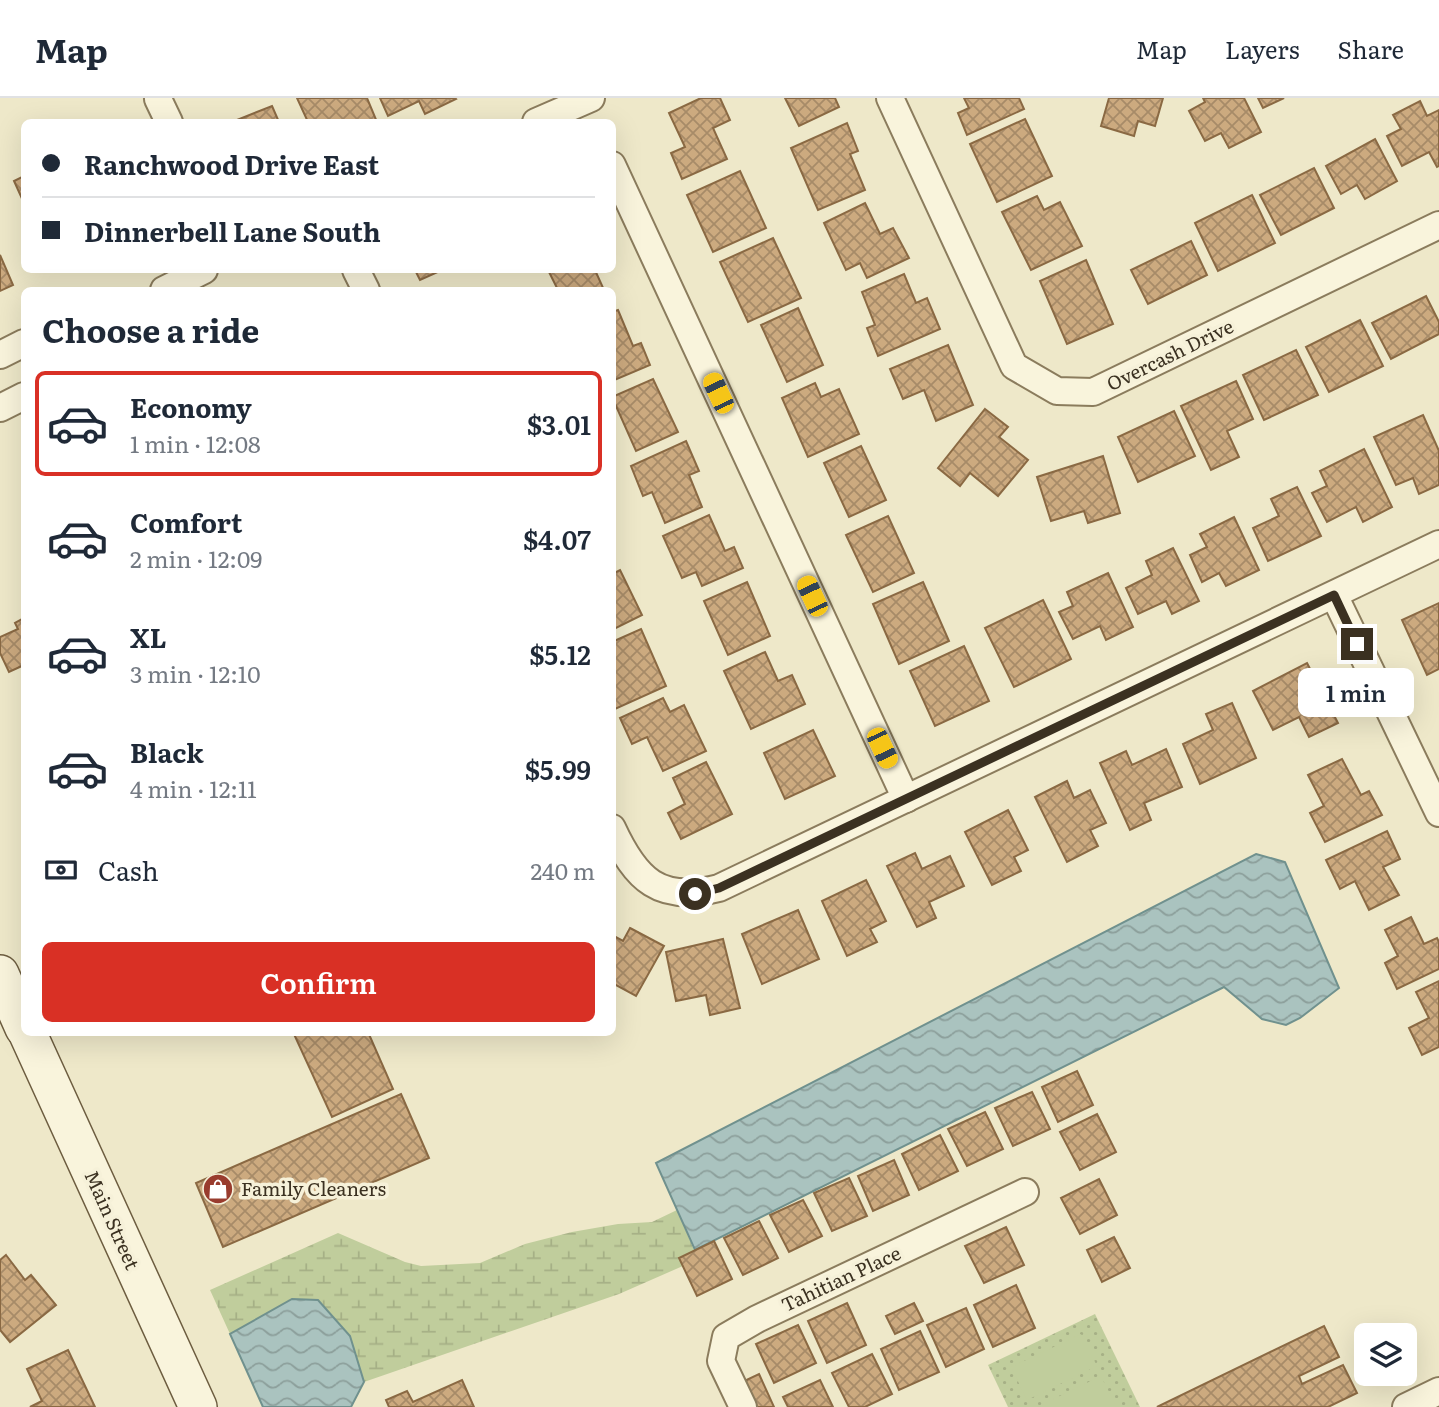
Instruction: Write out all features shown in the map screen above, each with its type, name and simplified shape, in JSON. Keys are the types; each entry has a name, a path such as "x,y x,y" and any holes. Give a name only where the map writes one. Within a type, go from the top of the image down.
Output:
{"main road":[{"path":"0,974 21,1021"},
{"name":"Main Street","path":"29,1036 198,1407"}],"street":[{"name":"Overcash Drive","path":"890,98 1014,366 1058,391 1093,392 1439,225"},
{"path":"158,99 168,119"},
{"path":"547,119 589,107"},
{"path":"616,174 906,799"},
{"path":"170,287 198,273"},
{"path":"0,355 21,344"},
{"path":"0,408 21,398"},
{"path":"616,836 642,877 664,888 695,894 719,888 1439,544"},
{"path":"1334,595 1439,813"},
{"name":"Tahitian Place","path":"743,1407 720,1361 726,1337 757,1319 1025,1192"},
{"path":"1406,1407 1439,1391"}],"green space":[{"path":"677,1210 694,1250 698,1249 692,1262 619,1294 364,1382 350,1336 292,1299 230,1334 210,1290 338,1233 405,1262 421,1266 480,1263 525,1244 618,1224 652,1222"},
{"path":"1095,1314 1140,1407 1008,1407 988,1365"},
{"path":"1081,1334 1097,1366 1027,1400 1011,1367"},
{"path":"1101,1376 1116,1407 1037,1407"}],"water":[{"path":"1256,854 1285,862 1339,988 1300,1018 1286,1025 1262,1019 1224,987 695,1250 656,1163"},
{"path":"292,1299 318,1300 350,1336 364,1382 351,1407 263,1407 230,1334"}],"building":[{"path":"297,98 367,98 376,119 307,119"},
{"path":"380,98 456,99 425,114 419,101 388,116"},
{"path":"701,98 720,98 730,120 713,128 727,159 682,179 671,153 685,147 669,113"},
{"path":"785,98 835,98 839,107 799,126"},
{"path":"964,98 1019,98 1024,109 967,135 958,113 969,108"},
{"path":"1109,98 1163,98 1155,126 1138,121 1134,136 1101,126"},
{"path":"1203,98 1244,98 1261,132 1229,148 1221,133 1205,141 1189,111 1205,102"},
{"path":"1258,98 1284,98 1263,108"},
{"path":"1420,101 1427,116 1439,110 1437,167 1429,152 1402,166 1387,136 1401,129 1393,115"},
{"path":"272,106 278,119 240,119"},
{"path":"1025,119 1052,176 997,202 970,144"},
{"path":"847,123 858,151 850,154 865,190 818,210 791,148"},
{"path":"1375,139 1397,181 1365,199 1357,185 1341,194 1326,166"},
{"path":"1314,168 1334,208 1281,235 1260,195"},
{"path":"740,171 766,228 713,252 687,195"},
{"path":"21,178 21,196 14,181"},
{"path":"1252,195 1275,243 1218,271 1195,223"},
{"path":"1037,196 1044,210 1060,202 1082,246 1031,270 1002,212"},
{"path":"865,203 880,234 893,228 909,258 867,278 860,263 846,270 824,223"},
{"path":"773,238 801,298 748,322 720,262"},
{"path":"1191,241 1207,275 1148,304 1131,270"},
{"path":"0,255 13,285 0,291"},
{"path":"1086,260 1113,324 1067,344 1040,281"},
{"path":"416,273 435,273 420,280"},
{"path":"550,273 596,273 603,287 556,287"},
{"path":"904,274 916,303 927,298 940,329 878,356 867,328 875,325 862,292"},
{"path":"1426,296 1439,322 1439,334 1391,359 1372,323"},
{"path":"798,308 823,365 787,382 761,325"},
{"path":"616,311 633,346 641,343 650,365 616,379"},
{"path":"1360,320 1383,366 1329,392 1306,347"},
{"path":"948,345 973,405 936,421 924,390 903,399 890,369"},
{"path":"1296,350 1318,395 1264,420 1243,375"},
{"path":"653,379 678,432 636,451 616,406 616,395"},
{"path":"1236,381 1253,419 1227,431 1239,457 1211,470 1181,406"},
{"path":"815,383 821,397 839,389 859,434 808,457 782,398"},
{"path":"985,409 1008,427 999,437 1028,460 998,496 970,473 960,486 938,468"},
{"path":"1174,411 1195,456 1138,482 1118,437"},
{"path":"1423,415 1439,451 1439,485 1419,494 1413,478 1396,485 1374,437"},
{"path":"686,441 699,471 689,475 702,507 665,523 652,492 643,496 631,466"},
{"path":"861,446 886,500 849,517 824,463"},
{"path":"1364,449 1392,507 1363,522 1356,507 1327,522 1312,493 1327,486 1320,471"},
{"path":"1103,456 1120,513 1088,523 1084,511 1051,521 1037,477"},
{"path":"1297,487 1321,536 1268,561 1253,528 1279,516 1271,499"},
{"path":"709,515 725,551 734,547 743,568 702,586 696,572 682,578 663,536"},
{"path":"888,516 914,573 873,592 846,535"},
{"path":"1234,517 1259,570 1226,586 1219,573 1202,582 1190,555 1207,547 1200,534"},
{"path":"1173,548 1199,601 1172,614 1166,601 1138,614 1126,588 1152,575 1146,561"},
{"path":"620,570 642,615 616,628 616,572"},
{"path":"1108,573 1133,627 1106,640 1100,626 1073,639 1059,612 1073,606 1067,592"},
{"path":"747,582 770,636 728,655 704,601"},
{"path":"923,582 949,641 899,664 873,604"},
{"path":"1043,600 1071,659 1014,687 985,628"},
{"path":"1439,603 1439,669 1427,675 1402,620"},
{"path":"21,620 21,666 9,672 0,653 0,637 18,629 15,623"},
{"path":"641,629 666,686 616,709 616,640"},
{"path":"964,646 989,701 935,726 910,671"},
{"path":"765,652 778,681 792,675 805,704 751,729 724,671"},
{"path":"1307,663 1338,723 1309,737 1299,717 1273,730 1253,691"},
{"path":"663,698 670,712 684,705 706,751 663,771 647,737 632,744 620,718"},
{"path":"1232,703 1256,758 1200,784 1183,744 1213,730 1206,714"},
{"path":"813,730 835,776 785,799 764,753"},
{"path":"1166,749 1182,787 1144,803 1151,820 1130,830 1100,763 1126,751 1132,765"},
{"path":"1342,759 1361,795 1369,791 1382,815 1325,842 1310,813 1324,806 1308,775"},
{"path":"706,762 732,814 681,839 668,813 685,804 673,778"},
{"path":"1067,781 1074,798 1090,790 1106,823 1090,830 1098,846 1067,862 1035,797"},
{"path":"1008,810 1028,850 1014,857 1021,871 992,885 965,832"},
{"path":"1387,831 1400,859 1383,867 1399,895 1369,910 1355,881 1340,889 1326,860"},
{"path":"915,853 922,869 950,856 964,886 929,902 936,918 917,927 887,866"},
{"path":"866,880 886,921 870,929 877,942 847,956 822,901"},
{"path":"798,910 819,959 762,984 742,934"},
{"path":"1411,917 1424,944 1437,938 1439,969 1397,989 1385,963 1398,956 1385,930"},
{"path":"630,928 664,946 636,996 616,985 616,937 623,941"},
{"path":"723,939 740,1008 710,1015 706,995 676,1001 666,952"},
{"path":"1439,981 1439,1047 1422,1055 1409,1028 1429,1018 1416,992"},
{"path":"295,1036 370,1036 393,1089 332,1117"},
{"path":"1077,1071 1093,1105 1058,1122 1042,1087"},
{"path":"1032,1092 1050,1129 1013,1146 995,1108"},
{"path":"401,1094 429,1158 223,1247 196,1183"},
{"path":"985,1112 1003,1149 967,1166 948,1129"},
{"path":"1097,1114 1116,1152 1080,1170 1060,1132"},
{"path":"940,1135 958,1171 919,1190 902,1154"},
{"path":"894,1160 909,1195 873,1211 858,1176"},
{"path":"849,1178 867,1216 832,1231 814,1193"},
{"path":"1099,1179 1117,1215 1080,1234 1061,1198"},
{"path":"803,1200 822,1236 789,1252 770,1215"},
{"path":"759,1221 778,1258 743,1275 724,1238"},
{"path":"1006,1227 1024,1265 984,1283 965,1246"},
{"path":"1114,1237 1130,1268 1102,1282 1087,1250"},
{"path":"714,1241 732,1279 697,1296 679,1258"},
{"path":"6,1255 25,1280 31,1275 56,1305 10,1342 0,1330 0,1260"},
{"path":"1016,1285 1035,1328 993,1347 974,1305"},
{"path":"847,1303 866,1345 827,1363 808,1321"},
{"path":"914,1303 923,1321 895,1334 886,1316"},
{"path":"966,1308 984,1349 946,1367 927,1325"},
{"path":"798,1325 816,1363 774,1383 756,1344"},
{"path":"1324,1326 1339,1357 1299,1376 1302,1384 1343,1365 1357,1393 1328,1407 1157,1407"},
{"path":"920,1331 939,1372 899,1390 881,1349"},
{"path":"68,1350 95,1407 30,1407 42,1401 27,1369"},
{"path":"872,1354 892,1394 865,1407 849,1407 832,1373"},
{"path":"759,1374 774,1407 751,1407 740,1383"},
{"path":"462,1380 474,1407 389,1407 386,1400 407,1391 413,1402"},
{"path":"820,1380 833,1407 788,1407 783,1397"}],"place":[{"name":"Family Cleaners","path":"218,1189"}],"route":[{"path":"695,894 719,888 1334,595 1357,644"}]}
